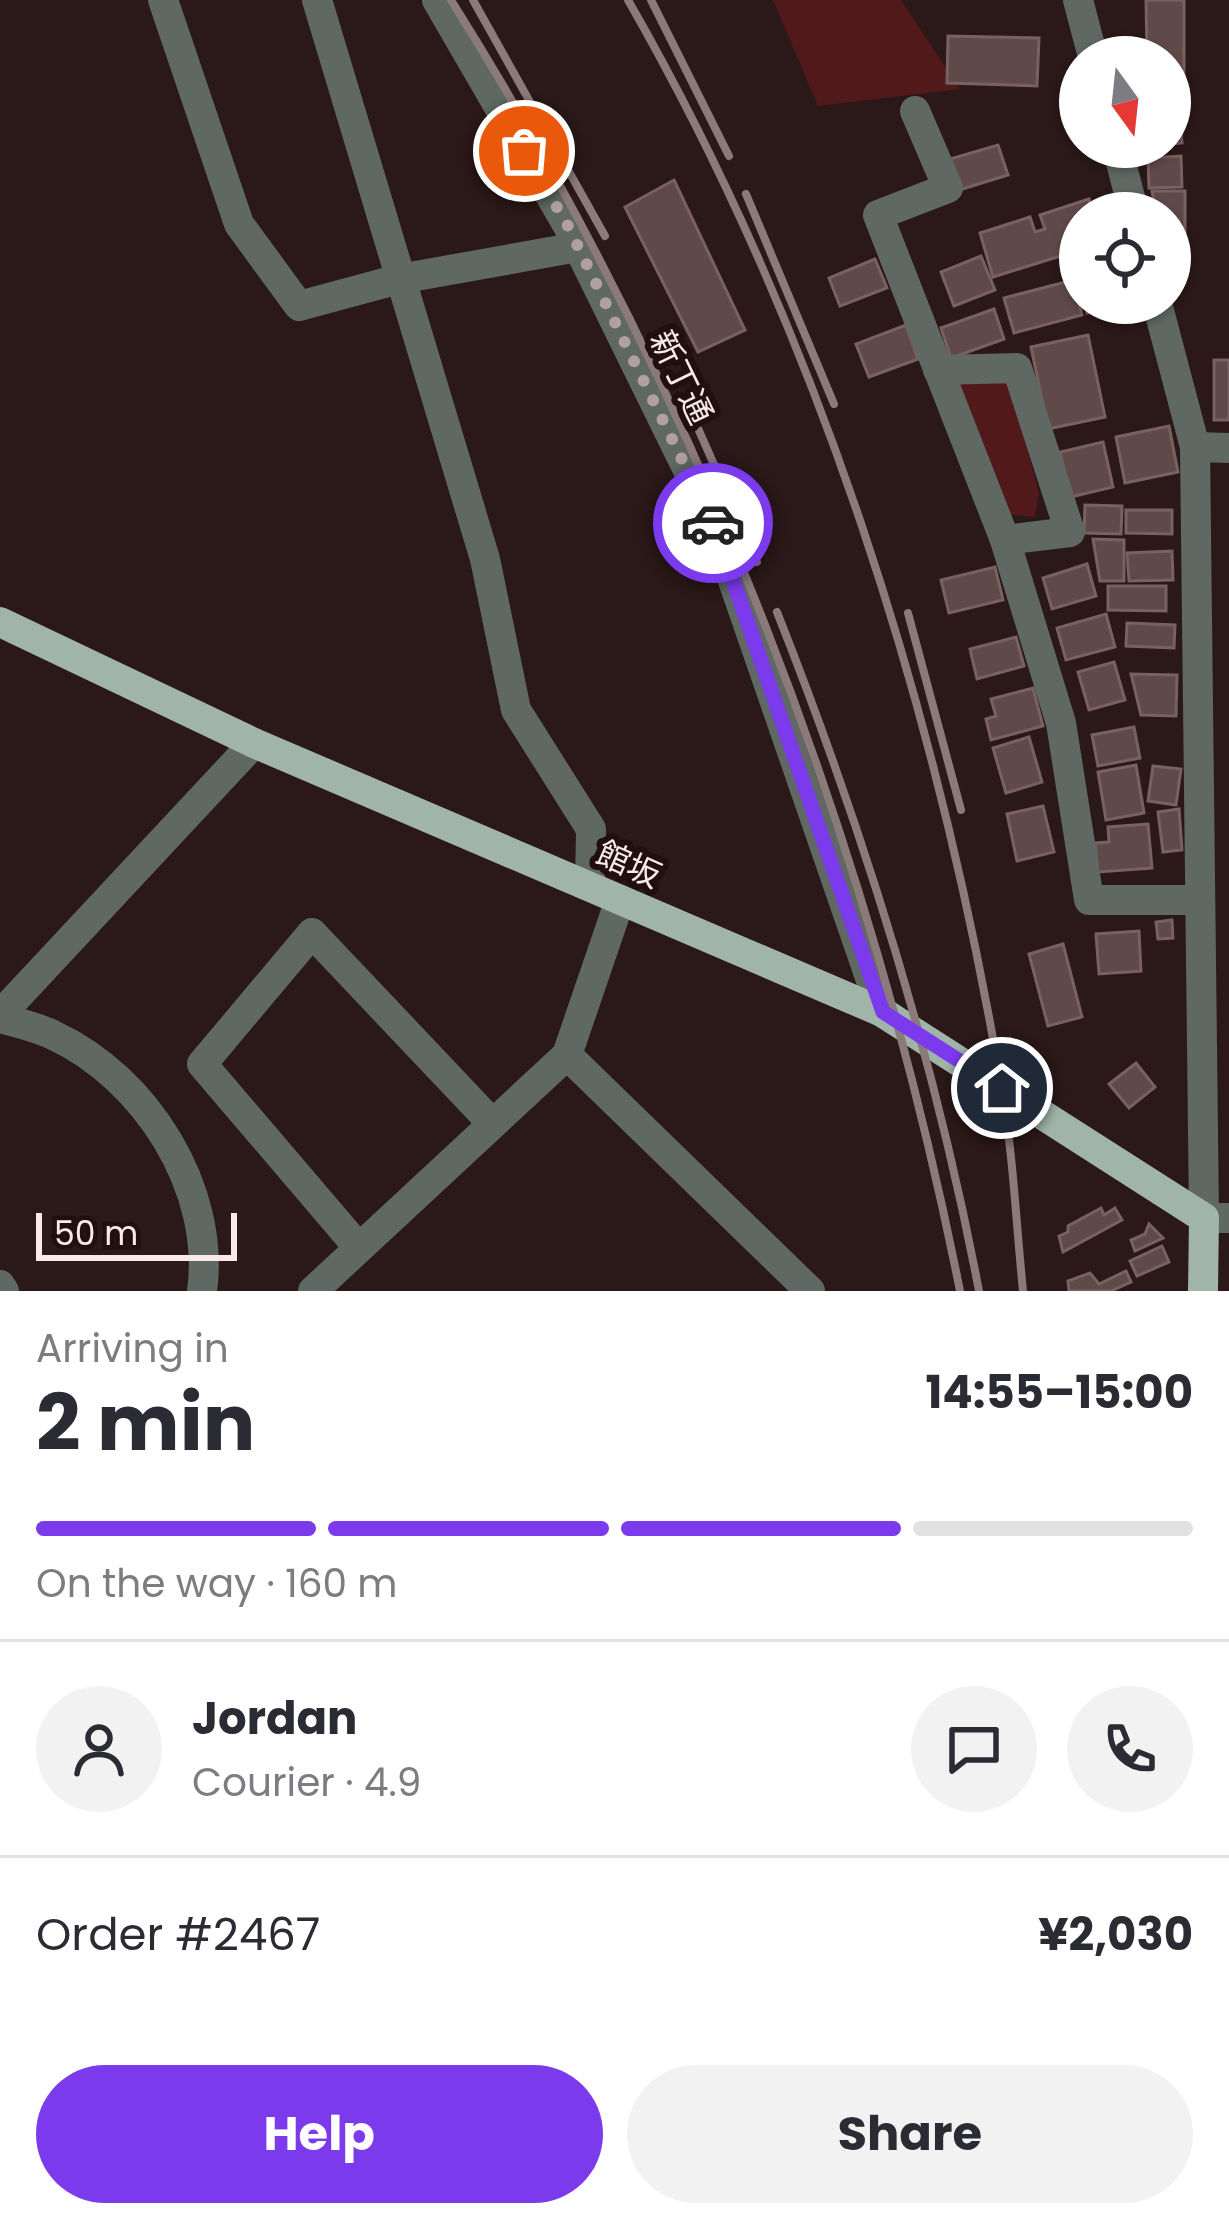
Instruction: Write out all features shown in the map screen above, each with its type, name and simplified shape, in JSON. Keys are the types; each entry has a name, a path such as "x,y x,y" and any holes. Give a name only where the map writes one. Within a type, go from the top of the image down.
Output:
{"main road":[{"name":"館坂","path":"0,622 254,743 883,1012 1216,1218"},
{"path":"1203,1291 1216,1218"}],"street":[{"path":"163,0 238,224 299,306 399,279 578,247"},
{"path":"317,0 485,559 516,710 591,829 590,886"},
{"name":"新丁通","path":"437,0 578,247 711,518 883,1012"},
{"path":"1078,0 1087,36"},
{"path":"915,110 948,188 878,215 1005,540 1060,723 1089,900 1200,900"},
{"path":"1163,324 1195,447 1200,900 1216,1218"},
{"path":"938,370 1017,368 1070,532 1005,540"},
{"path":"1195,447 1229,448"},
{"path":"202,1291 208,1252 189,1181 123,1082 54,1035 0,1017 254,743"},
{"path":"313,1291 567,1055 620,900"},
{"path":"359,1248 202,1064 312,933 491,1122"},
{"path":"567,1055 810,1291"}],"shaded area":[{"path":"773,0 901,0 960,89 818,106"},
{"path":"1009,379 1039,493 1035,517 1004,514 950,381"}],"building":[{"path":"1146,0 1184,0 1184,36 1147,36"},
{"path":"948,36 1039,38 1037,86 947,83"},
{"path":"998,145 1008,175 959,190 950,159"},
{"path":"1148,168 1181,168 1182,187 1149,188"},
{"path":"674,180 745,330 698,352 625,207"},
{"path":"1059,209 1059,257 993,277 980,233 1030,217 1035,232 1045,229 1040,215"},
{"path":"981,256 995,290 954,306 941,272"},
{"path":"875,259 887,288 840,306 829,278"},
{"path":"1059,284 1059,321 1014,333 1004,298"},
{"path":"994,309 1004,339 951,358 941,328"},
{"path":"906,325 918,359 869,377 856,344"},
{"path":"1088,335 1105,417 1048,429 1031,347"},
{"path":"1214,360 1229,360 1229,420 1214,420"},
{"path":"1169,426 1178,472 1125,483 1116,437"},
{"path":"1103,442 1113,487 1071,497 1060,452"},
{"path":"1085,505 1122,506 1121,534 1084,533"},
{"path":"1126,510 1172,510 1172,534 1126,533"},
{"path":"1093,539 1124,540 1124,581 1100,581"},
{"path":"1172,551 1173,580 1129,581 1127,553"},
{"path":"1087,564 1096,596 1052,609 1043,578"},
{"path":"995,567 1003,600 949,613 941,580"},
{"path":"1108,586 1166,586 1166,611 1108,610"},
{"path":"1106,614 1115,647 1066,660 1057,628"},
{"path":"1127,623 1175,625 1174,648 1126,646"},
{"path":"1016,637 1024,666 977,679 970,649"},
{"path":"1114,662 1125,700 1089,710 1078,672"},
{"path":"1131,674 1177,675 1176,716 1141,715"},
{"path":"1033,688 1043,726 991,740 986,719 996,716 991,699"},
{"path":"1134,727 1140,758 1098,766 1092,735"},
{"path":"1029,737 1042,782 1006,793 993,748"},
{"path":"1136,765 1144,813 1106,820 1098,772"},
{"path":"1153,766 1181,769 1176,805 1148,801"},
{"path":"1043,806 1054,852 1017,861 1007,814"},
{"path":"1179,809 1182,850 1163,852 1158,812"},
{"path":"1148,824 1152,868 1098,872 1095,843 1109,842 1108,827"},
{"path":"1172,920 1173,938 1158,939 1156,922"},
{"path":"1139,931 1141,971 1099,974 1096,934"},
{"path":"1063,944 1082,1017 1048,1026 1029,954"},
{"path":"1136,1063 1155,1087 1129,1108 1109,1084"},
{"path":"1101,1208 1104,1215 1115,1208 1122,1220 1063,1252 1059,1236"},
{"path":"1149,1224 1163,1238 1135,1251 1131,1240 1145,1234"},
{"path":"1162,1246 1169,1262 1137,1276 1130,1261"},
{"path":"1126,1271 1131,1282 1111,1291 1069,1291 1068,1281 1090,1273 1099,1284"}],"railway":[{"path":"451,0 540,149 622,303 764,622 877,953 960,1291"},
{"path":"473,0 605,236"},
{"path":"628,0 696,126 813,390 905,663 974,943 1001,1084 1023,1291"},
{"path":"651,0 729,156"},
{"path":"746,194 834,404"},
{"path":"689,408 757,562"},
{"path":"777,612 839,778 894,947 941,1118 979,1291"},
{"path":"908,613 961,810"}],"way so far":[{"path":"524,151 568,226 713,523"}],"route":[{"path":"713,523 883,1012 1002,1088"}]}
